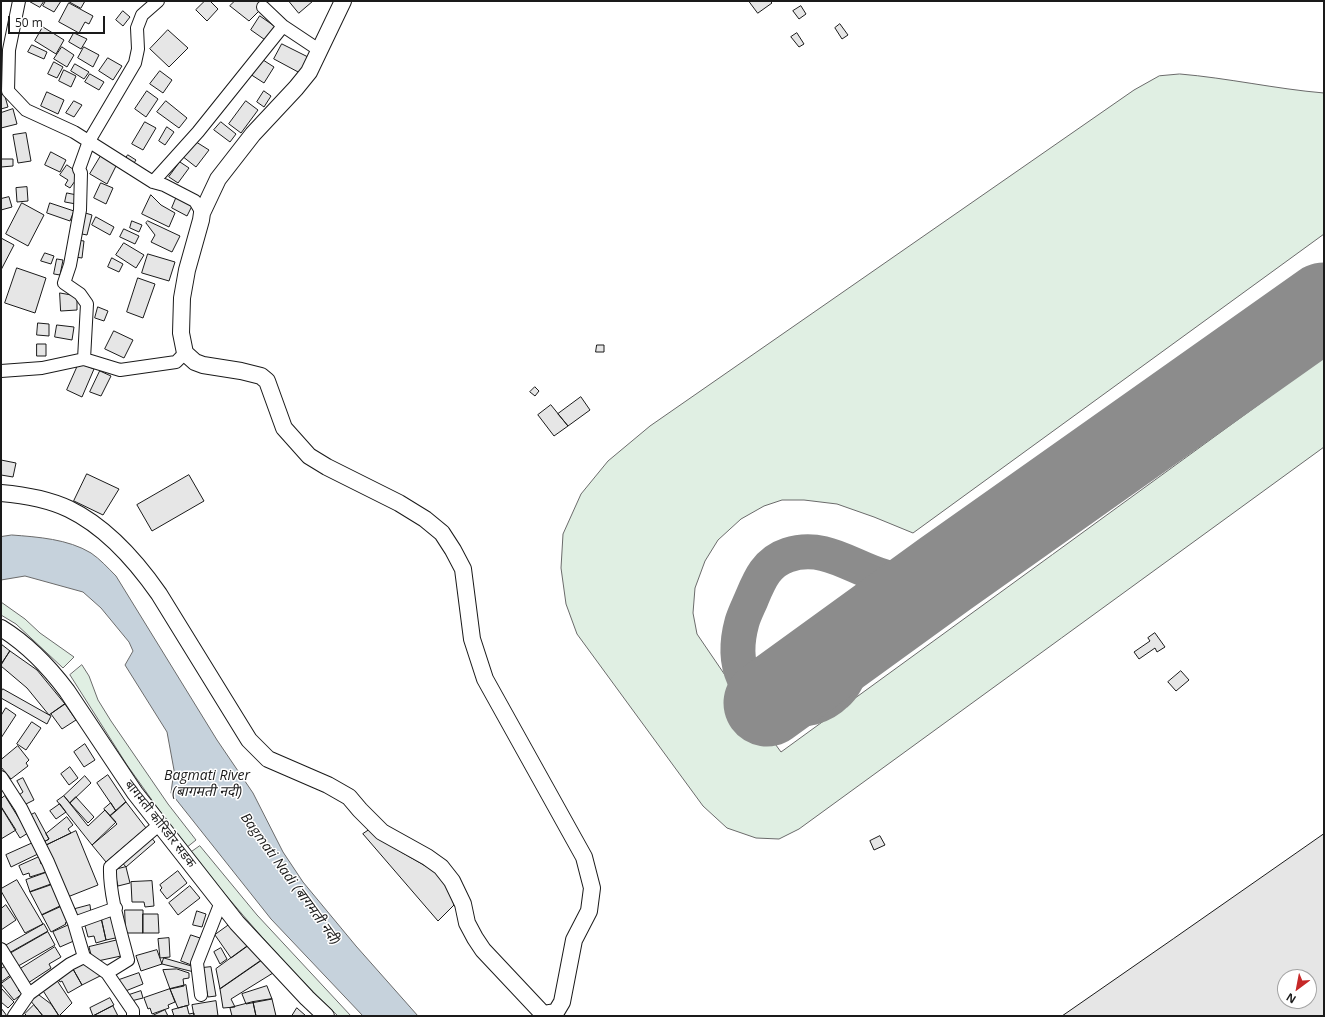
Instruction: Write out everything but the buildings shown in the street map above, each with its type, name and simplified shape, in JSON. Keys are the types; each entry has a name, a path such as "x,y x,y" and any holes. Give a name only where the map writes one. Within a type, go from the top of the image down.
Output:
{"main road":[{"path":"1,493 42,500 68,509 98,528 124,551 147,576 159,594 249,740 268,759 328,785 349,797 382,832 427,857 441,867 452,881 463,904 467,923 479,944 545,1015 556,1012 562,1002 574,940 589,911 592,888 584,857 485,679 472,639 463,569 453,550 442,533 425,519 399,503 309,456 284,428 267,381 261,376 195,362 185,353 181,334 182,298 187,270 202,220 202,213 218,179 253,134 296,88 308,72 343,1"},
{"name":"बागमती कोरिडोर सडक","path":"1,628 32,652 68,690 115,764 237,923 276,966 326,1016"}],"street":[{"path":"19,1 9,50 8,91 26,110 63,126 90,141 153,182 164,185 195,201 202,213"},
{"path":"84,359 87,304 80,294 64,283 70,265 80,210 81,173 79,169 90,141 135,63 138,49 137,28 142,15 158,1"},
{"path":"263,7 283,26 320,50"},
{"path":"153,182 198,132 283,26"},
{"path":"1,371 42,368 84,359 120,370 176,362 185,353"},
{"path":"1,777 21,808 48,862 74,923 84,957 107,973 133,1012 133,1016"},
{"path":"107,973 128,960 116,908 110,876 110,866 160,824"},
{"path":"201,995 197,963 221,902"},
{"path":"74,923 116,908"},
{"path":"1,949 29,994"},
{"path":"14,1016 29,994 70,964 84,957"}],"green space":[{"path":"1180,74 1324,93 1324,234 913,533 837,504 804,500 782,500 764,506 741,519 718,540 705,561 695,588 693,613 697,634 781,752 1324,357 1324,447 799,829 779,839 756,838 727,828 703,806 577,634 566,604 561,568 563,534 581,494 608,461 650,426 1134,90 1159,76"},
{"path":"1,602 25,619 40,633 74,657 63,668 16,624 1,615"},
{"path":"82,665 89,676 98,700 111,721 168,804 196,840 186,848 127,765 70,675"},
{"path":"200,846 257,915 351,1016 338,1016 318,997 262,937 190,853"}],"water":[{"name":"Bagmati River (बागमती नदी)","path":"12,535 53,540 82,548 98,558 116,576 217,740 253,793 283,852 303,882 356,946 418,1016 363,1016 271,919 171,793 174,770 167,732 125,665 133,651 129,642 101,608 83,592 25,576 1,580 1,537"}],"taxiway":[{"path":"887,616 864,644 844,685 831,698 819,705 806,709 793,709 771,704 759,697 750,688 743,677 739,665 738,651 742,622 760,579 769,567 780,558 801,552 826,554 873,573 885,577 900,579 945,574"}],"runway":[{"path":"767,703 945,574 1324,306"}],"water label":[{"name":"Bagmati Nadi (बागमती नदी)","path":"290,879"}]}
